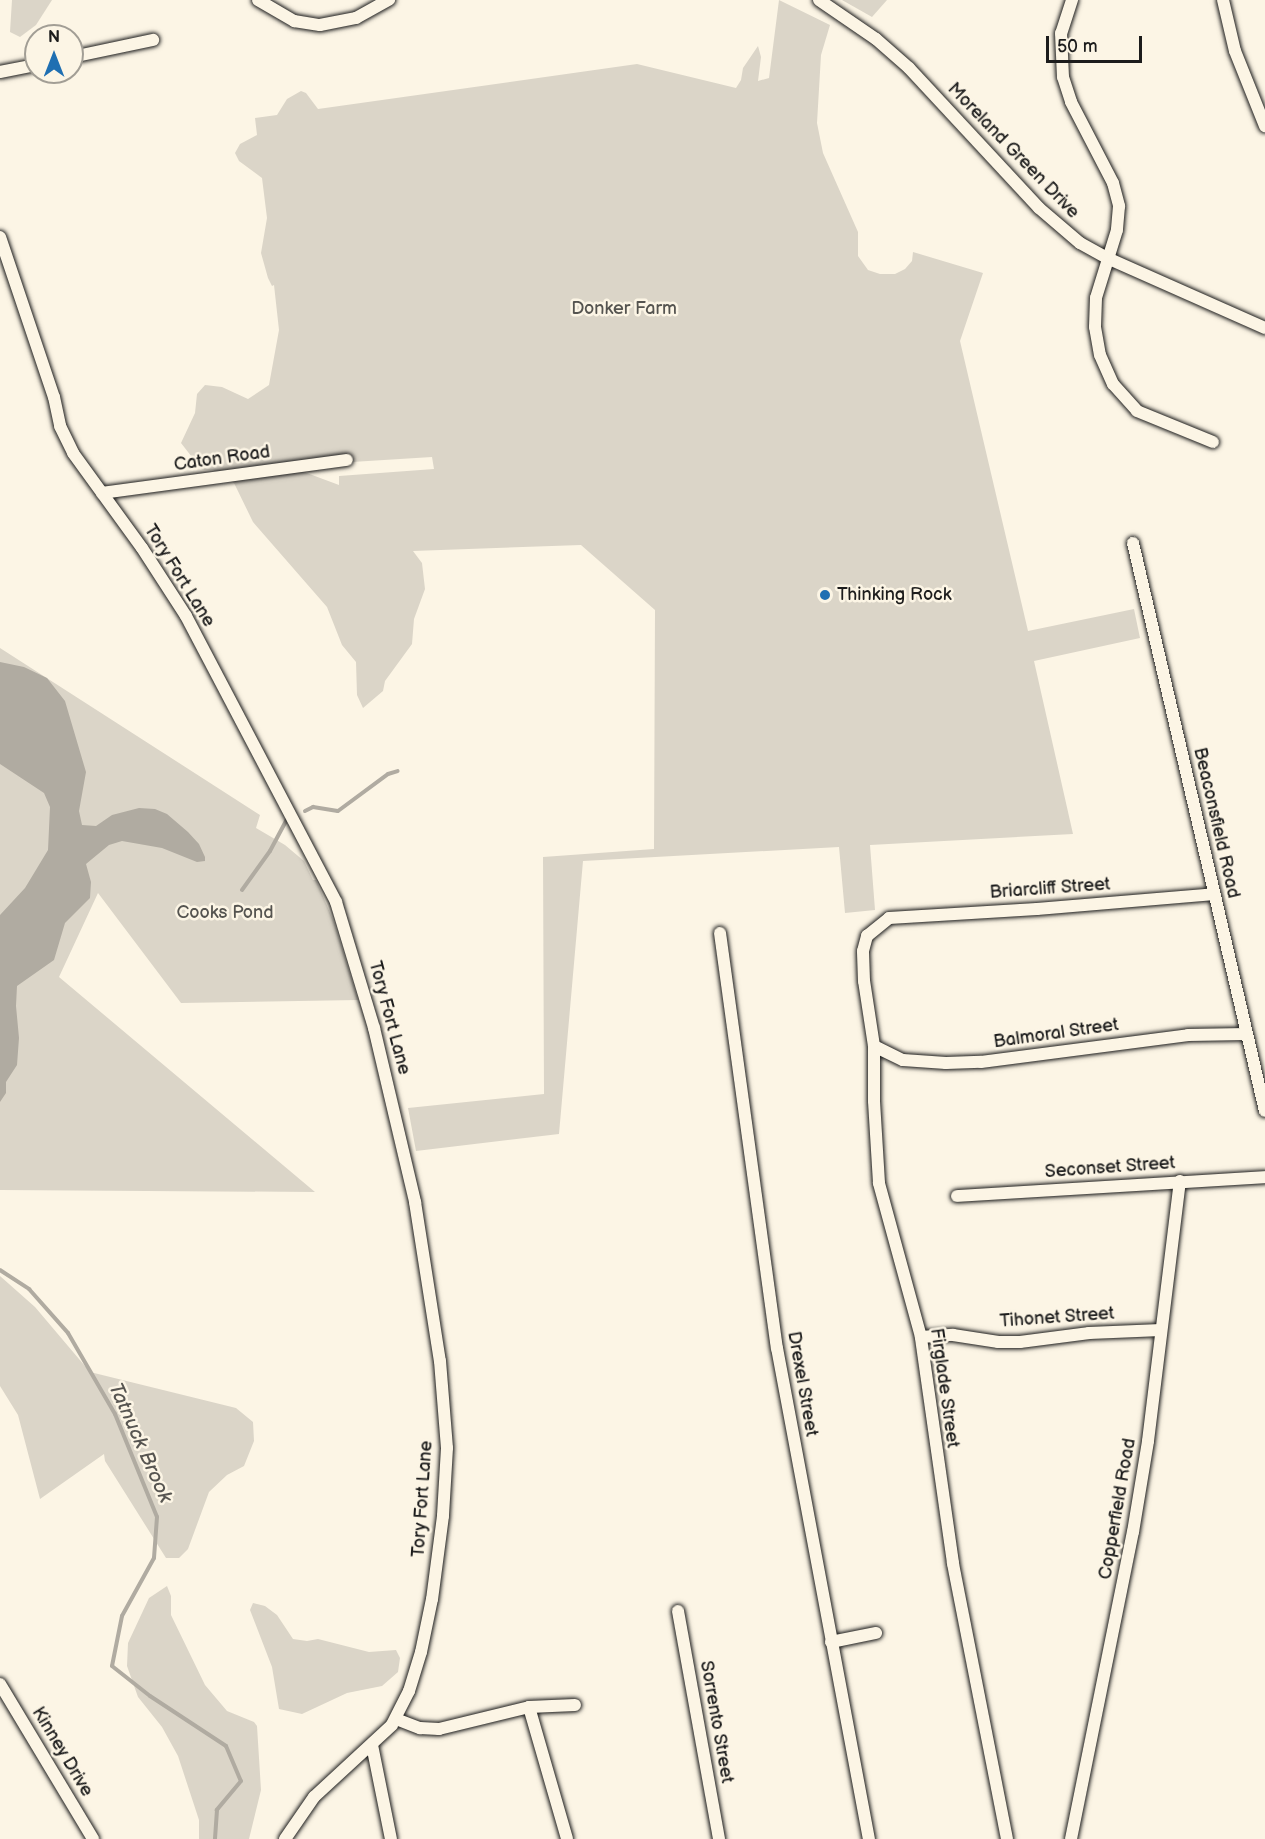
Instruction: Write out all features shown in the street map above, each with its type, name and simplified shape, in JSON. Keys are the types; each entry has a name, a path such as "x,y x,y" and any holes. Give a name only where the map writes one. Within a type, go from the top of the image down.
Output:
{"street":[{"path":"258,0 288,18 320,25 344,22 388,0"},
{"name":"Moreland Green Drive","path":"819,0 876,39 909,68 1039,208 1080,243 1107,258 1265,328"},
{"path":"1072,0 1063,21 1060,56 1071,102 1113,183 1119,206 1117,230 1099,283 1095,312 1097,342 1104,369 1124,399 1137,411 1154,420 1213,442"},
{"path":"1222,0 1235,51 1265,126"},
{"path":"84,54 153,40"},
{"path":"0,72 24,67"},
{"name":"Tory Fort Lane","path":"0,237 3,256 54,397 60,426 73,453 142,548 186,616 327,882 352,950 397,1122 415,1202 440,1361 447,1448 443,1516 432,1599 418,1662 409,1691 396,1719 372,1745 314,1797 285,1839"},
{"name":"Caton Road","path":"102,493 347,460"},
{"name":"Beaconsfield Road","path":"1132,543 1265,1111"},
{"name":"Briarcliff Street","path":"889,918 1037,909 1214,894"},
{"name":"Firglade Street","path":"889,918 867,936 863,951 864,981 874,1046 874,1101 879,1183 921,1337 952,1563 1007,1839"},
{"name":"Drexel Street","path":"720,933 777,1348 869,1839"},
{"name":"Balmoral Street","path":"874,1046 903,1060 946,1063 981,1062 1188,1035 1246,1034"},
{"name":"Seconset Street","path":"957,1196 1265,1177"},
{"name":"Copperfield Road","path":"1071,1839 1134,1532 1148,1441 1180,1181"},
{"name":"Tihonet Street","path":"921,1337 953,1335 998,1342 1020,1342 1089,1333 1161,1330"},
{"name":"Sorrento Street","path":"678,1611 719,1839"},
{"path":"831,1642 876,1633"},
{"name":"Kinney Drive","path":"0,1684 93,1839"},
{"path":"396,1719 420,1728 439,1729 529,1707 575,1705"},
{"path":"529,1707 567,1839"},
{"path":"372,1745 391,1839"}],"green space":[{"path":"12,0 52,0 37,24 24,24 24,34 20,37 10,32"},
{"name":"Donker Farm","path":"779,0 830,25 821,55 817,123 823,153 858,232 858,256 868,270 880,274 895,274 905,269 912,261 913,252 983,273 960,341 1028,631 1134,609 1140,638 1034,661 1073,834 870,845 875,910 845,913 839,847 583,861 559,1134 416,1151 408,1108 544,1094 543,857 654,849 655,610 581,545 413,551 422,563 425,589 414,619 412,644 385,681 383,691 363,708 357,695 356,662 342,645 327,607 253,522 234,483 213,470 202,470 181,443 195,413 197,394 205,385 222,387 248,399 269,385 279,330 274,285 272,286 268,278 261,253 267,218 262,178 239,161 235,153 240,144 257,135 255,118 277,115 287,99 301,91 306,93 318,109 637,64 736,88 741,80 743,68 758,46 761,57 758,81 769,78","holes":["432,457 434,469 339,476 339,485 288,466"]},
{"path":"842,0 887,0 872,17"},
{"name":"Cooks Pond","path":"0,648 260,815 256,828 285,845 304,861 313,880 316,880 334,922 358,1000 181,1003 98,893 59,977 315,1192 0,1190"},
{"path":"0,1276 35,1307 90,1372 236,1408 253,1422 254,1441 244,1466 227,1475 209,1492 188,1549 179,1558 166,1558 105,1461 104,1454 40,1499 18,1415 0,1386"},
{"path":"167,1586 171,1596 171,1615 205,1685 227,1711 254,1722 257,1726 261,1790 249,1839 199,1839 199,1820 178,1756 162,1727 138,1697 127,1666 128,1643 149,1598"},
{"path":"253,1603 265,1606 277,1615 293,1639 307,1641 318,1639 369,1652 396,1650 400,1658 398,1672 382,1686 347,1693 302,1714 279,1709 272,1667 250,1610"}],"shaded area":[{"path":"0,662 24,667 47,678 65,701 86,772 79,811 82,825 96,826 112,815 139,808 155,809 167,814 188,832 199,844 205,861 197,862 162,848 122,841 109,845 86,864 91,882 90,898 65,923 54,960 17,986 19,1038 17,1065 6,1082 6,1093 0,1102 0,915 25,888 48,850 50,807 44,793 0,764"}],"waterway":[{"path":"305,811 313,807 338,811 388,774 398,771"},
{"path":"242,890 270,851 287,819"},
{"name":"Tatnuck Brook","path":"0,1270 29,1289 68,1333 115,1414 157,1517 154,1558 122,1616 112,1666 150,1696 226,1746 241,1781 217,1810 215,1839"}],"place":[{"name":"Thinking Rock","path":"825,595"}]}
